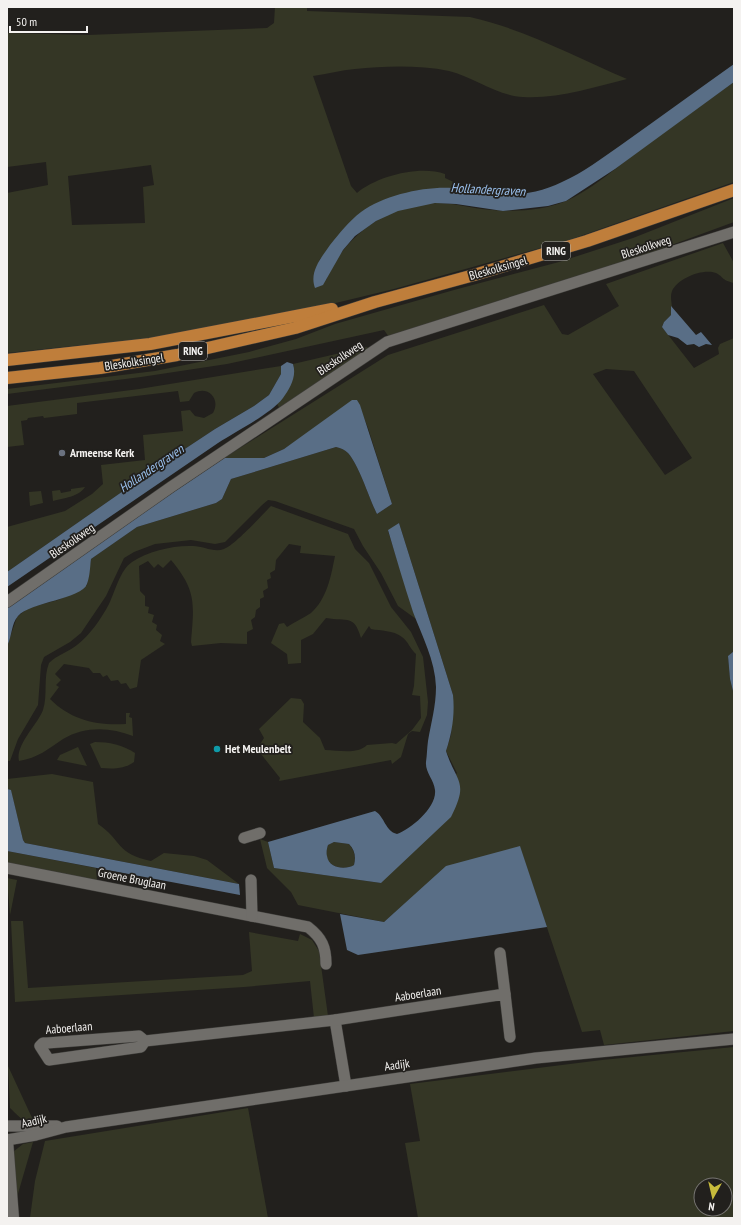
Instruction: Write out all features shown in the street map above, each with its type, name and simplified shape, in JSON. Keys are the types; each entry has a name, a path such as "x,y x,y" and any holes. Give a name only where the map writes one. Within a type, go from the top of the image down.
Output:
{"main road":[{"name":"Bleskolksingel","path":"7,378 100,368 177,355 295,328 375,302 544,254 633,226 734,190"},
{"name":"Bleskolksingel","path":"7,360 150,344 375,302"}],"street":[{"name":"Bleskolkweg","path":"7,602 171,487 387,342 734,232"},
{"path":"244,838 260,834"},
{"name":"Groene Bruglaan","path":"7,868 308,927 324,942 326,964"},
{"path":"251,880 252,916"},
{"path":"500,953 510,1037"},
{"name":"Aaboerlaan","path":"145,1041 142,1047 49,1060 40,1046 43,1043 48,1042 139,1036 145,1041 335,1020 505,994"},
{"path":"335,1020 346,1086"},
{"name":"Aadijk","path":"7,1140 36,1135 66,1127 536,1058 734,1039"},
{"name":"Aadijk","path":"7,1126 36,1125 66,1127"},
{"path":"7,1140 13,1218"}],"green space":[{"path":"275,7 307,7 307,11 470,17 490,22 530,36 627,79 576,92 549,96 523,97 513,96 495,90 467,77 438,69 402,67 366,68 344,70 313,76 351,186 357,193 365,187 387,177 424,171 445,174 445,178 471,190 454,188 413,191 320,259 314,274 326,280 344,249 356,236 370,225 402,209 437,203 482,209 514,211 556,205 575,197 602,179 734,82 734,182 569,240 394,289 294,313 127,342 92,344 7,353 7,193 48,185 46,162 7,167 7,33 88,35 267,28 274,23","holes":["151,165 154,185 143,187 145,223 72,225 68,176"]},
{"path":"734,198 734,222 571,282 389,337 384,330 227,364 141,377 7,394 7,389 155,371 249,352 296,339 335,324 559,262 633,238"},
{"path":"723,243 734,263 734,283 725,280 716,273 704,272 691,275 675,286 671,294 671,315 664,322 662,327 694,368 719,354 718,348 720,344 734,338 734,651 728,656 730,679 734,695 734,1031 604,1045 600,1030 582,1032 520,847 408,901 384,922 298,905 291,892 267,868 260,839 268,842 274,868 381,883 457,773 446,751 451,735 453,695 399,523 388,531 416,619 398,606 381,573 363,546 354,529 275,501 268,500 225,542 215,544 191,540 155,544 134,552 124,558 106,596 81,633 70,642 44,657 41,665 38,705 18,739 10,761 7,761 7,646 17,617 28,608 58,600 82,589 87,585 91,559 137,527 216,503 222,499 231,479 336,447 346,451 352,458 377,514 392,504 368,428 357,400 284,449 264,458 224,458 388,355 544,305 562,334 568,335 619,306 606,284","holes":["606,369 634,371 692,458 665,475 593,374"]},
{"path":"366,347 371,349 280,409 277,404 290,386 294,369 293,364"},
{"path":"281,366 281,374 269,395 159,466 7,572 7,527 65,511 92,494 103,484 101,465 145,460 143,435 183,431 181,411 190,410 195,416 204,418 213,413 215,403 212,395 204,391 194,393 189,401 180,402 178,391 77,403 77,414 44,418 43,416 28,418 27,420 21,421 24,445 7,447 7,406 139,389"},
{"path":"85,487 75,495 53,501 52,491 60,490 61,493 71,491 71,489"},
{"path":"41,491 43,503 30,506 29,492"},
{"path":"271,506 348,534 355,549 369,563 391,607 411,632 423,657 428,702 427,715 420,732 412,731 408,734 401,757 392,764 391,760 279,781 280,778 257,749 264,738 259,729 291,698 301,699 304,704 303,722 320,738 325,750 353,751 367,745 396,744 412,730 421,718 420,696 412,695 416,654 406,641 398,635 391,632 371,629 369,626 361,638 356,625 353,622 349,620 326,618 313,634 301,640 301,663 288,664 287,654 271,643 279,624 284,623 287,627 311,613 321,601 328,587 335,556 300,553 301,546 289,544 276,560 275,570 270,573 271,578 267,580 268,588 263,591 264,597 260,599 260,607 256,610 255,617 251,620 253,629 247,632 247,644 221,643 192,646 193,608 190,590 186,581 171,560 163,568 158,564 154,568 148,561 139,566 140,591 145,596 145,606 149,607 148,613 154,615 152,622 157,625 156,630 162,635 160,641 165,644 141,660 137,687 130,689 126,683 121,684 118,680 111,681 107,675 103,677 100,673 93,673 89,668 64,664 55,674 61,680 56,685 59,687 50,699 58,706 76,717 95,723 126,724 126,713 130,713 129,717 132,718 133,736 115,731 98,729 89,730 71,735 37,755 26,760 19,761 20,748 43,710 46,675 49,663 77,645 91,632 106,610 124,570 138,558 153,552 170,548 197,546 212,550 224,549 241,536"},
{"path":"95,742 116,744 130,750 135,753 134,762 118,768 101,768 90,744"},
{"path":"78,747 87,766 57,760 60,755"},
{"path":"52,774 93,782 98,824 131,855 151,861 164,853 194,856 207,860 239,884 25,843 11,791 7,789 7,779"},
{"path":"334,842 349,844 354,853 354,865 347,868 342,868 334,866 327,860 326,851 328,845"},
{"path":"7,851 96,868 97,881 7,863"},
{"path":"7,878 17,880 10,915"},
{"path":"11,921 23,921 28,988 243,975 252,971 249,932 298,941 300,934 312,940 319,951 328,1016 314,1018 310,981 244,987 15,1002"},
{"path":"734,1047 734,1218 418,1218 405,1143 420,1141 410,1084 602,1060"},
{"path":"8,1066 33,1120 23,1120 10,1108"},
{"path":"248,1108 268,1218 30,1218 35,1181 45,1141"},
{"path":"33,1142 17,1197 13,1152 23,1144"}],"water":[{"path":"734,64 734,82 615,169 566,201 548,206 503,211 456,204 435,203 398,211 376,221 355,236 343,250 323,285 315,288 315,271 323,255 348,223 370,206 393,196 418,190 458,188 489,194 508,195 527,193 553,186 592,165"},
{"path":"671,306 696,335 701,332 712,345 706,344 699,347 694,344 687,345 678,338 668,335 662,327 664,322 671,315"},
{"path":"287,362 293,364 293,378 288,391 278,404 253,422 218,443 7,587 7,572 159,466 269,395 281,374 281,366"},
{"path":"352,400 357,400 360,405 392,504 377,514 352,458 346,451 336,447 231,479 222,499 216,503 137,527 91,559 88,581 83,589 66,597 24,611 16,619 7,646 7,606 22,594 224,458 264,458 284,449"},
{"path":"399,523 453,695 454,710 450,737 446,751 459,783 460,789 456,805 451,817 381,883 274,868 268,842 375,811 387,827 397,834 416,822 428,810 435,797 434,786 426,766 426,762 435,701 435,677 431,658 413,612 388,530","holes":["334,842 349,844 353,849 355,859 354,865 351,867 342,868 331,864 327,855 328,845"]},
{"path":"734,651 734,695 730,679 728,656"},
{"path":"7,789 11,790 25,843 239,884 240,895 7,851"},
{"path":"520,846 547,927 358,955 347,950 340,914 384,922 446,866"}],"place":[{"name":"Armeense Kerk","path":"62,453"},
{"name":"Het Meulenbelt","path":"217,749"}],"water label":[{"name":"Hollandergraven","path":"488,189"},
{"name":"Hollandergraven","path":"151,468"}]}
